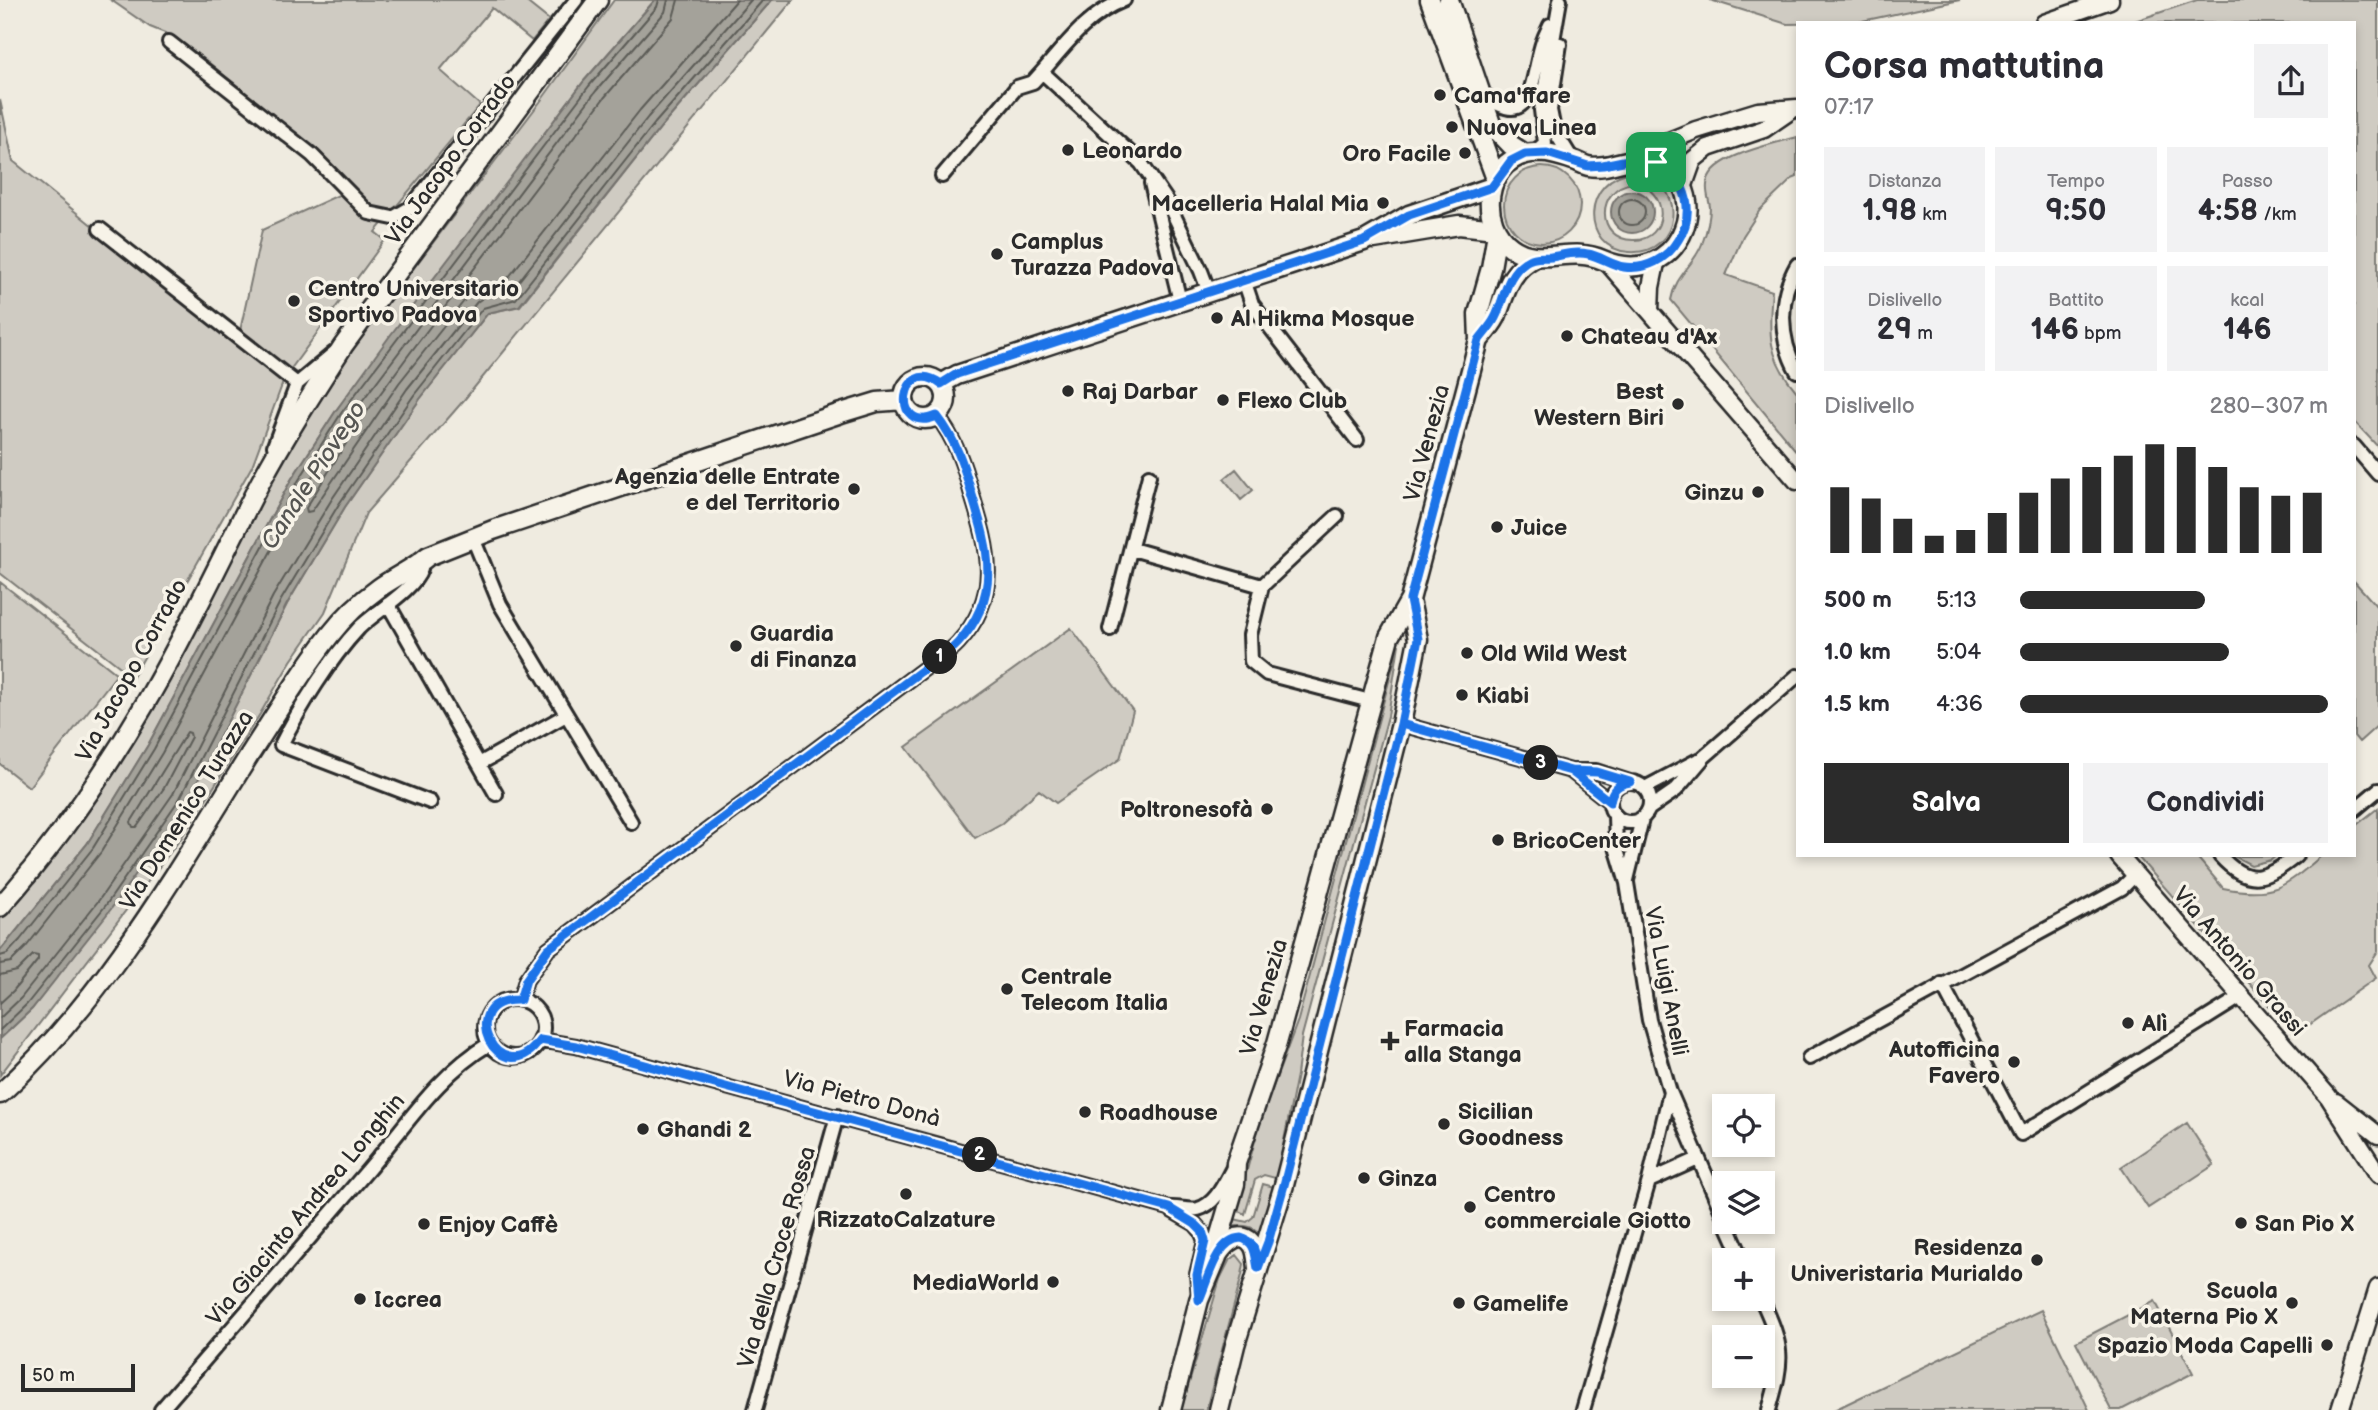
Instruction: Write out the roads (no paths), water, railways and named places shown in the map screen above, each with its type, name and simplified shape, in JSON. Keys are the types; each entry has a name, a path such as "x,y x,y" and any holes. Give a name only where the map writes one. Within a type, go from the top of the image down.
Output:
{"main road":[{"name":"Via Jacopo Corrado","path":"0,907 40,862 95,784 146,704 262,479 309,397 343,346 597,0"},
{"name":"Via Venezia","path":"1171,1410 1199,1300 1217,1256 1219,1238 1235,1184 1236,1163 1277,1043 1389,636 1410,600 1479,340 1478,314 1491,268 1496,231 1489,210 1494,183 1430,0"},
{"path":"1451,1 1491,124 1511,145 1529,153"},
{"path":"941,384 957,374 1364,241 1460,225 1496,231 1512,248 1536,257 1590,254 1624,267 1639,267 1656,263 1675,247 1687,213 1683,188 1667,168 1656,162 1638,158 1588,166 1547,153 1529,153 1511,161 1494,183 1409,215 1364,241"},
{"name":"Via Venezia","path":"1479,340 1495,318 1511,276 1525,262 1536,257"},
{"path":"929,378 941,384 946,404 937,416 920,419 912,415 904,400 907,387 917,379 929,378"},
{"name":"Via Domenico Turazza","path":"0,1094 62,1029 139,930 275,714 330,634 360,602 420,564 428,556 473,538 853,409 877,402 904,400"},
{"name":"Via Venezia","path":"1219,1410 1235,1345 1284,1185 1401,724 1418,639 1410,600"},
{"path":"1217,1256 1227,1242 1234,1238 1246,1239 1255,1249 1258,1268"}],"street":[{"name":"Via Jacopo Corrado","path":"169,42 312,155 369,213 393,218 410,208 576,0"},
{"path":"942,176 1017,87 1033,82 1083,26 1111,5 1124,0"},
{"path":"2052,21 2110,0"},
{"path":"1482,93 1504,108 1513,109 1521,105 1533,84 1543,41 1559,5"},
{"path":"1529,153 1545,143 1541,110 1559,5"},
{"path":"1559,5 1563,29 1550,110 1554,130 1572,159"},
{"path":"1042,72 1141,163 1172,211 1202,271 1209,292"},
{"path":"1638,158 1657,146 1696,130 1758,111 1795,109"},
{"path":"1683,188 1693,160 1708,148 1764,129 1795,109"},
{"path":"1150,176 1180,301"},
{"path":"100,229 298,384"},
{"path":"1607,262 1796,480"},
{"path":"1650,311 1656,263"},
{"path":"1796,267 1788,286 1783,322 1788,350 1796,369"},
{"path":"1244,281 1252,304 1357,440"},
{"name":"Via Jacopo Corrado","path":"262,479 298,384 343,346"},
{"path":"520,1000 526,980 548,949 956,645 970,629 984,601 989,575 986,550 982,526 959,451 937,416"},
{"path":"2356,448 2378,474"},
{"path":"1110,629 1149,476"},
{"path":"1337,516 1262,586 1250,635 1251,661 1266,674 1370,701"},
{"path":"473,538 500,604 631,822"},
{"path":"1132,549 1262,586"},
{"name":"Via Domenico Turazza","path":"420,564 419,576 414,582 360,628 343,648 296,715 281,745 430,802"},
{"path":"388,604 496,794"},
{"path":"1571,771 1610,802 1615,816 1628,822 1646,814 1676,790 1704,757 1796,677"},
{"path":"479,764 566,715"},
{"path":"1401,724 1571,771 1597,772 1630,782 1645,788 1649,794 1646,814"},
{"path":"1645,788 1704,757"},
{"path":"1610,802 1616,788 1622,783 1630,782"},
{"path":"2356,808 2378,790"},
{"name":"Via Luigi Anelli","path":"1627,883 1646,814"},
{"name":"Via Luigi Anelli","path":"1615,816 1616,847 1627,883 1649,1020 1670,1092 1712,1190"},
{"name":"Via Antonio Grassi","path":"2120,857 2328,1096 2378,1174"},
{"path":"2221,857 2244,876 2258,877 2273,873 2295,857"},
{"path":"1809,1058 2122,888 2135,875"},
{"path":"1942,985 2021,1134 2242,996"},
{"path":"520,1000 528,1003 540,1015 543,1032 540,1040 526,1055 506,1056 496,1052 489,1044 485,1026 493,1008 501,1002 520,1000"},
{"name":"Via Pietro Donà","path":"540,1040 576,1046 1169,1208 1200,1209 1209,1203 1217,1195 1236,1163"},
{"name":"Via Giacinto Andrea Longhin","path":"160,1410 381,1155 443,1079 489,1044"},
{"path":"1583,1410 1649,1181 1670,1092"},
{"name":"Via Antonio Grassi","path":"2328,1096 2378,1135"},
{"name":"Via della Croce Rossa","path":"755,1410 837,1116"},
{"path":"1649,1181 1698,1159"},
{"name":"Via Pietro Donà","path":"1169,1208 1202,1231 1205,1241 1197,1275 1199,1300"},
{"path":"2340,1410 2378,1288"},
{"path":"1767,1311 1775,1327 1781,1357 1769,1410"}],"water":[{"name":"Canale Piovego","path":"655,0 772,0 661,127 519,306 488,313 420,399 345,507 287,604 187,802 111,909 32,1009 0,1039 0,951 87,844 148,745 291,480 337,409 389,337 584,81"},
{"path":"1632,191 1647,197 1653,212 1647,227 1632,233 1617,227 1611,212 1617,197"}],"place":[{"name":"Cama'ffare","path":"1440,95"},
{"name":"Nuova Linea","path":"1452,127"},
{"name":"Leonardo","path":"1068,150"},
{"name":"Oro Facile","path":"1465,153"},
{"name":"Macelleria Halal Mia","path":"1383,203"},
{"name":"Camplus Turazza Padova","path":"997,254"},
{"name":"Centro Universitario Sportivo Padova","path":"294,301"},
{"name":"Al Hikma Mosque","path":"1217,318"},
{"name":"Chateau d'Ax","path":"1567,336"},
{"name":"Raj Darbar","path":"1068,391"},
{"name":"Flexo Club","path":"1223,400"},
{"name":"Best Western Biri","path":"1678,404"},
{"name":"Agenzia delle Entrate e del Territorio","path":"854,489"},
{"name":"Ginzu","path":"1758,492"},
{"name":"Juice","path":"1497,527"},
{"name":"Guardia di Finanza","path":"736,646"},
{"name":"Old Wild West","path":"1467,653"},
{"name":"Kiabi","path":"1462,695"},
{"name":"Poltronesofà","path":"1267,809"},
{"name":"BricoCenter","path":"1498,840"},
{"name":"Centrale Telecom Italia","path":"1007,989"},
{"name":"Alì","path":"2128,1023"},
{"name":"Farmacia alla Stanga","path":"1390,1041"},
{"name":"Autofficina Favero","path":"2014,1062"},
{"name":"Roadhouse","path":"1085,1112"},
{"name":"Sicilian Goodness","path":"1444,1124"},
{"name":"Ghandi 2","path":"643,1129"},
{"name":"Ginza","path":"1364,1178"},
{"name":"RizzatoCalzature","path":"906,1194"},
{"name":"Centro commerciale Giotto","path":"1470,1207"},
{"name":"San Pio X","path":"2241,1223"},
{"name":"Enjoy Caffè","path":"424,1224"},
{"name":"Residenza Univeristaria Murialdo","path":"2037,1260"},
{"name":"MediaWorld","path":"1053,1282"},
{"name":"Iccrea","path":"360,1299"},
{"name":"Gamelife","path":"1459,1303"},
{"name":"Scuola Materna Pio X","path":"2292,1303"},
{"name":"Spazio Moda Capelli","path":"2327,1345"}]}
